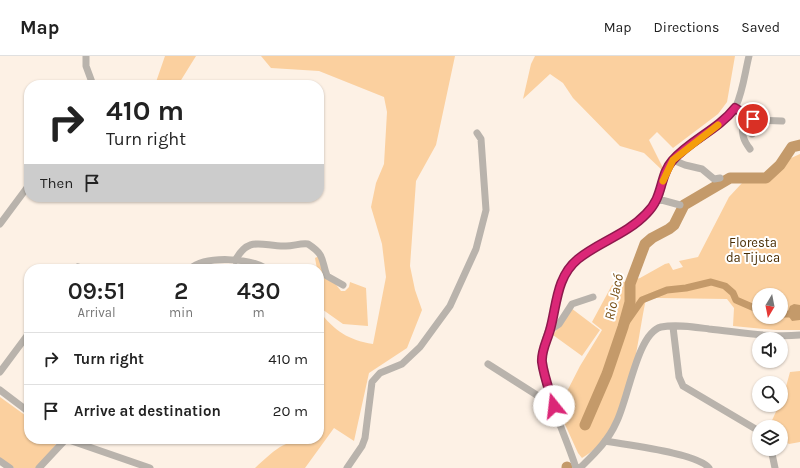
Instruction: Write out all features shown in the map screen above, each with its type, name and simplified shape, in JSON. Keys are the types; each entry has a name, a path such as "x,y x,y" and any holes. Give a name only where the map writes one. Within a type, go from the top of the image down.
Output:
{"street":[{"path":"86,56 86,66 91,80"},
{"path":"749,56 737,110 743,123 742,137 750,149"},
{"path":"737,110 753,119 782,121"},
{"path":"576,468 554,406 542,362 543,348 550,330 563,277 569,267 585,254 646,215 658,199 665,174 673,160 737,110"},
{"path":"752,134 753,119"},
{"path":"347,468 362,446 372,382 380,373 402,364 420,347 450,306 476,250 486,210 481,139 476,133"},
{"path":"673,160 685,165 702,169 714,179 720,178"},
{"path":"0,224 24,192"},
{"path":"658,199 680,205"},
{"path":"235,261 243,248 250,244 264,243 286,246 308,244 316,250 324,260 327,276 343,285"},
{"path":"200,264 205,262 235,261 254,264"},
{"path":"550,330 559,324 572,304 593,297"},
{"path":"673,326 679,377 683,386 752,427"},
{"path":"580,468 605,441 622,412 645,340 654,330 661,327 673,326 780,336 800,335"},
{"path":"0,372 24,340"},
{"path":"488,364 554,406"},
{"path":"0,390 24,408"},
{"path":"605,441 693,457 706,464 709,468"},
{"path":"39,468 61,444"},
{"path":"80,444 150,468"},
{"path":"773,456 775,468"},
{"path":"0,460 10,468"}],"green space":[{"path":"165,56 196,56 181,80 157,80"},
{"path":"261,56 455,56 436,145 416,181 410,266 415,290 422,310 407,348 369,373 354,441 334,428 324,442 324,316 343,334 356,340 373,344 386,277 382,244 371,207 376,183 384,164 387,112 384,97 319,71 271,68"},
{"path":"535,56 735,56 727,102 718,114 673,148 657,132 649,140 663,168 663,171 644,153 620,146 573,98 563,83 550,74 523,99 531,64"},
{"name":"Floresta da Tijuca","path":"800,154 800,330 776,330 733,326 734,308 727,299 646,299 629,387 621,409 612,428 599,445 582,458 578,453 558,409 580,366 602,330 592,322 612,285 640,278 665,264 669,263 673,270 683,267 679,261 698,257 729,197 742,183 766,177 789,159"},
{"path":"319,256 324,264 316,264 315,258"},
{"path":"324,265 341,291 345,291 349,287 350,282 366,288 368,326 343,324 324,311"},
{"path":"571,308 600,330 582,356 553,335"},
{"path":"800,371 800,442 789,444 788,420 772,420 776,412 788,412 788,379 790,372"},
{"path":"0,397 24,414 24,444 56,444 39,468 14,468 0,458"},
{"path":"322,444 305,468 255,468 270,454 283,445"}],"shaded area":[{"path":"794,304 800,305 800,320 792,321 788,315 790,306"}],"waterway":[{"name":"Rio Jacó","path":"585,425 607,374 623,327 630,302 630,284 645,244 674,225 684,205 730,178 766,178 780,165 792,147 800,145"},
{"path":"623,327 642,300 667,290 686,288 711,282 725,286 733,293 736,300 752,307"},
{"path":"788,314 800,314"}],"slow traffic":[{"path":"663,181 665,174 673,160 718,125"}],"route":[{"path":"554,406 544,371 542,356 543,348 550,330 558,293 566,271 579,258 623,232 646,215 660,195 665,174 673,160 723,121 735,108 753,119"}]}
